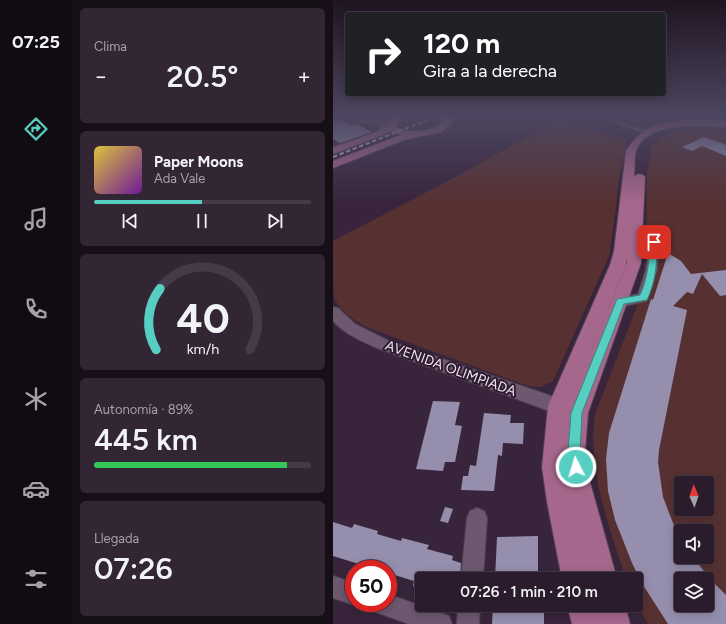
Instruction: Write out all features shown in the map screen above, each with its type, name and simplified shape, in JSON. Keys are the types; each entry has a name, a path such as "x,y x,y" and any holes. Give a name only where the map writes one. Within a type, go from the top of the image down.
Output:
{"main road":[{"path":"333,151 351,144"},
{"path":"333,165 386,144"},
{"path":"574,572 559,502 554,467 555,440 618,265 621,251 631,151 635,144"},
{"path":"601,572 579,482 567,410 620,302 634,263 641,153 645,144"},
{"path":"584,612 587,624"},
{"path":"612,612 615,624"}],"street":[{"name":"AVENIDA OLIMPIADA","path":"335,318 366,337 453,371 567,410"},
{"path":"473,572 477,518"},
{"path":"333,586 345,591"},
{"path":"397,609 441,624"},
{"path":"468,624 469,612"}],"shaded area":[{"path":"515,144 626,144 618,182 609,256 553,381 541,387 528,386 369,328 359,323 344,311 336,302 334,297 333,279 333,241"},
{"path":"654,144 726,144 726,624 648,624 641,612 643,612 643,572 624,572 601,498 597,477 593,435 595,414 641,296 646,253 647,173 649,160 652,153 649,151"}],"building":[{"path":"688,144 724,144 726,145 726,156 702,146 692,151 682,147"},
{"path":"668,253 681,261 691,274 726,270 726,295 720,296 702,274 693,294 687,292 673,306 687,310 659,450 658,462 663,497 674,525 674,564 698,564 705,572 674,572 674,612 714,612 714,583 726,595 726,624 668,624 643,585 643,572 636,572 632,563 615,520 608,491 606,459 609,433 651,299 653,300"},
{"path":"433,401 460,402 455,425 462,426 455,462 445,462 443,471 416,469"},
{"path":"484,413 511,415 510,423 524,423 523,444 503,443 502,456 498,455 494,491 461,490 463,476 468,476 470,465 476,466"},
{"path":"445,507 453,509 448,523 440,521"},
{"path":"333,522 352,528 354,524 378,531 377,534 401,541 402,538 429,545 427,549 453,556 452,560 461,563 460,572 415,572 415,587 413,586 414,581 397,576 397,560 346,560 333,556"},
{"path":"538,536 538,572 495,572 497,537"},
{"path":"493,612 544,612 544,624 492,624"}],"railway":[{"path":"333,157 366,144"}],"route":[{"path":"576,467 574,452 577,413 620,302 643,298 649,285 653,266 654,242"}]}
